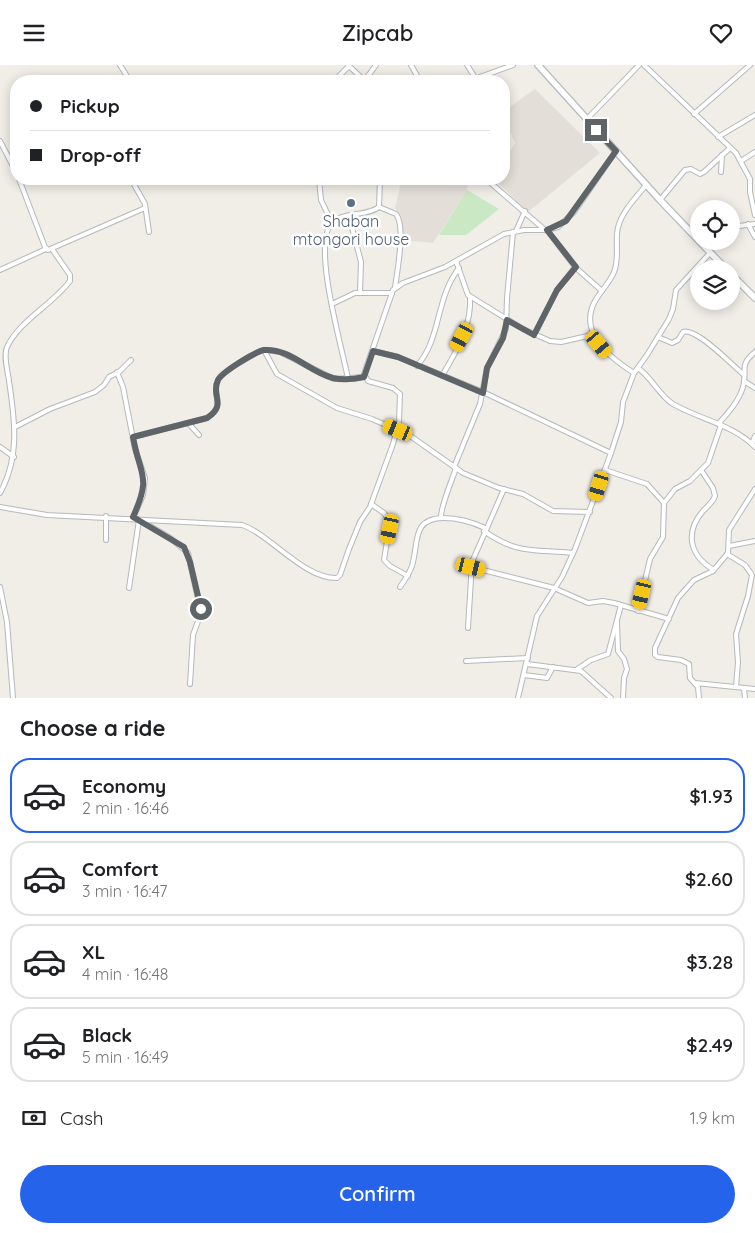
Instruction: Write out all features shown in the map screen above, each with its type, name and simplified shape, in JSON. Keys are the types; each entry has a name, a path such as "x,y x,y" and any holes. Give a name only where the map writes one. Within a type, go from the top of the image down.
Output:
{"main road":[{"path":"538,65 690,233"},
{"path":"707,250 717,260"},
{"path":"740,284 755,298"}],"street":[{"path":"340,75 349,65 359,75"},
{"path":"487,75 513,65"},
{"path":"587,119 638,65"},
{"path":"644,65 730,148 741,161 750,179 750,192 755,215"},
{"path":"694,114 750,65"},
{"path":"718,137 755,115"},
{"path":"0,141 10,160"},
{"path":"660,200 685,170 691,169 697,173 704,172 730,148"},
{"path":"395,288 456,261 504,234 515,231 546,230 566,221 616,151"},
{"path":"741,161 755,152"},
{"path":"721,172 722,155"},
{"path":"21,185 46,249"},
{"path":"134,185 145,208 149,232"},
{"path":"320,185 321,200 332,223 326,239 326,281 348,379"},
{"path":"379,207 380,185"},
{"path":"493,185 546,230 576,267 602,291"},
{"path":"634,373 607,353 592,335 591,311 614,272 619,223 646,185"},
{"path":"332,223 379,207 396,214 400,221 400,247 395,288 364,377"},
{"path":"0,270 145,208"},
{"path":"441,518 441,509 450,489 455,468 483,393 487,368 503,338 507,320 507,298 515,231 525,211"},
{"path":"349,216 361,262 360,292"},
{"path":"740,226 755,224"},
{"path":"748,225 755,237"},
{"path":"0,493 7,481 14,457 15,427 6,351 15,335 70,281 70,275 52,249"},
{"path":"518,698 527,664 532,630 537,615 573,553 590,512 621,422 623,402 634,373 674,309 676,290 710,253"},
{"path":"456,261 466,293 470,297 534,335 561,343 592,335"},
{"path":"534,335 557,290 576,267"},
{"path":"417,366 432,344 446,287 459,269"},
{"path":"332,304 350,294 360,292 392,293"},
{"path":"442,376 466,328 470,311 470,297"},
{"path":"658,337 672,343 678,340 683,331 690,331 703,339 744,374"},
{"path":"133,437 207,418 217,410 217,385 221,376 264,350 280,353 301,361 334,379 364,377"},
{"path":"264,350 277,374 337,408 398,430 478,481 523,494 553,511 590,512"},
{"path":"373,351 398,357 483,393 611,453"},
{"path":"638,611 650,559 663,537 664,503 674,489 690,481 708,463 720,424 739,395 744,381 744,365 755,352"},
{"path":"15,427 50,409 95,391 104,385 108,377 117,372 130,360"},
{"path":"638,368 673,403 720,424 754,445 755,436"},
{"path":"117,372 145,478 136,518 129,588"},
{"path":"0,507 47,515 106,516 242,525 253,529 296,562 334,579 340,575 356,531 371,504 398,430 401,403 398,391 368,381 364,377"},
{"path":"744,381 755,388"},
{"path":"188,423 199,435"},
{"path":"0,447 14,457"},
{"path":"605,470 647,484 664,503"},
{"path":"701,470 716,496 696,521 693,532 694,552 703,563 714,570"},
{"path":"468,628 471,567 485,530 504,489"},
{"path":"699,698 695,683 690,678 689,664 686,661 658,657 655,655 656,643 678,598 688,585 714,570 727,554 729,530 732,523 755,489"},
{"path":"371,504 384,513 390,522 384,559 390,566 408,576"},
{"path":"106,516 106,540"},
{"path":"136,518 170,537 188,553 201,613 193,635 190,685"},
{"path":"400,587 408,576 422,524 428,519 441,518 468,521 485,530 501,543 522,550 573,553"},
{"path":"729,545 755,541"},
{"path":"727,554 745,565 753,574 736,634 738,663 736,687"},
{"path":"471,567 554,588 588,603 604,601 669,619"},
{"path":"0,587 7,622 13,698"},
{"path":"576,670 608,654 621,605"},
{"path":"617,618 618,651 627,669 623,681 623,698"},
{"path":"2,622 7,622"},
{"path":"466,661 528,658"},
{"path":"527,664 576,670 587,675 611,698"},
{"path":"524,675 547,678 552,667"},
{"path":"695,683 755,689"},
{"path":"744,688 745,698"}],"shaded area":[{"path":"535,89 600,153 528,212 500,185 510,185 510,151 515,143 510,131 510,107"},
{"path":"401,185 468,185 467,190 433,243 404,240 401,217 395,208"}],"green space":[{"path":"467,190 499,209 466,235 439,235"}],"place":[{"name":"Shaban mtongori house","path":"351,203"}],"route":[{"path":"201,609 188,553 184,547 170,537 133,517 140,502 145,478 133,437 207,418 217,410 217,381 221,376 251,355 269,349 301,361 334,379 358,379 364,377 373,351 390,354 483,393 487,368 503,338 507,320 534,335 541,325 557,290 569,273 576,267 547,230 558,227 574,212 581,199 616,151 596,130"}]}
